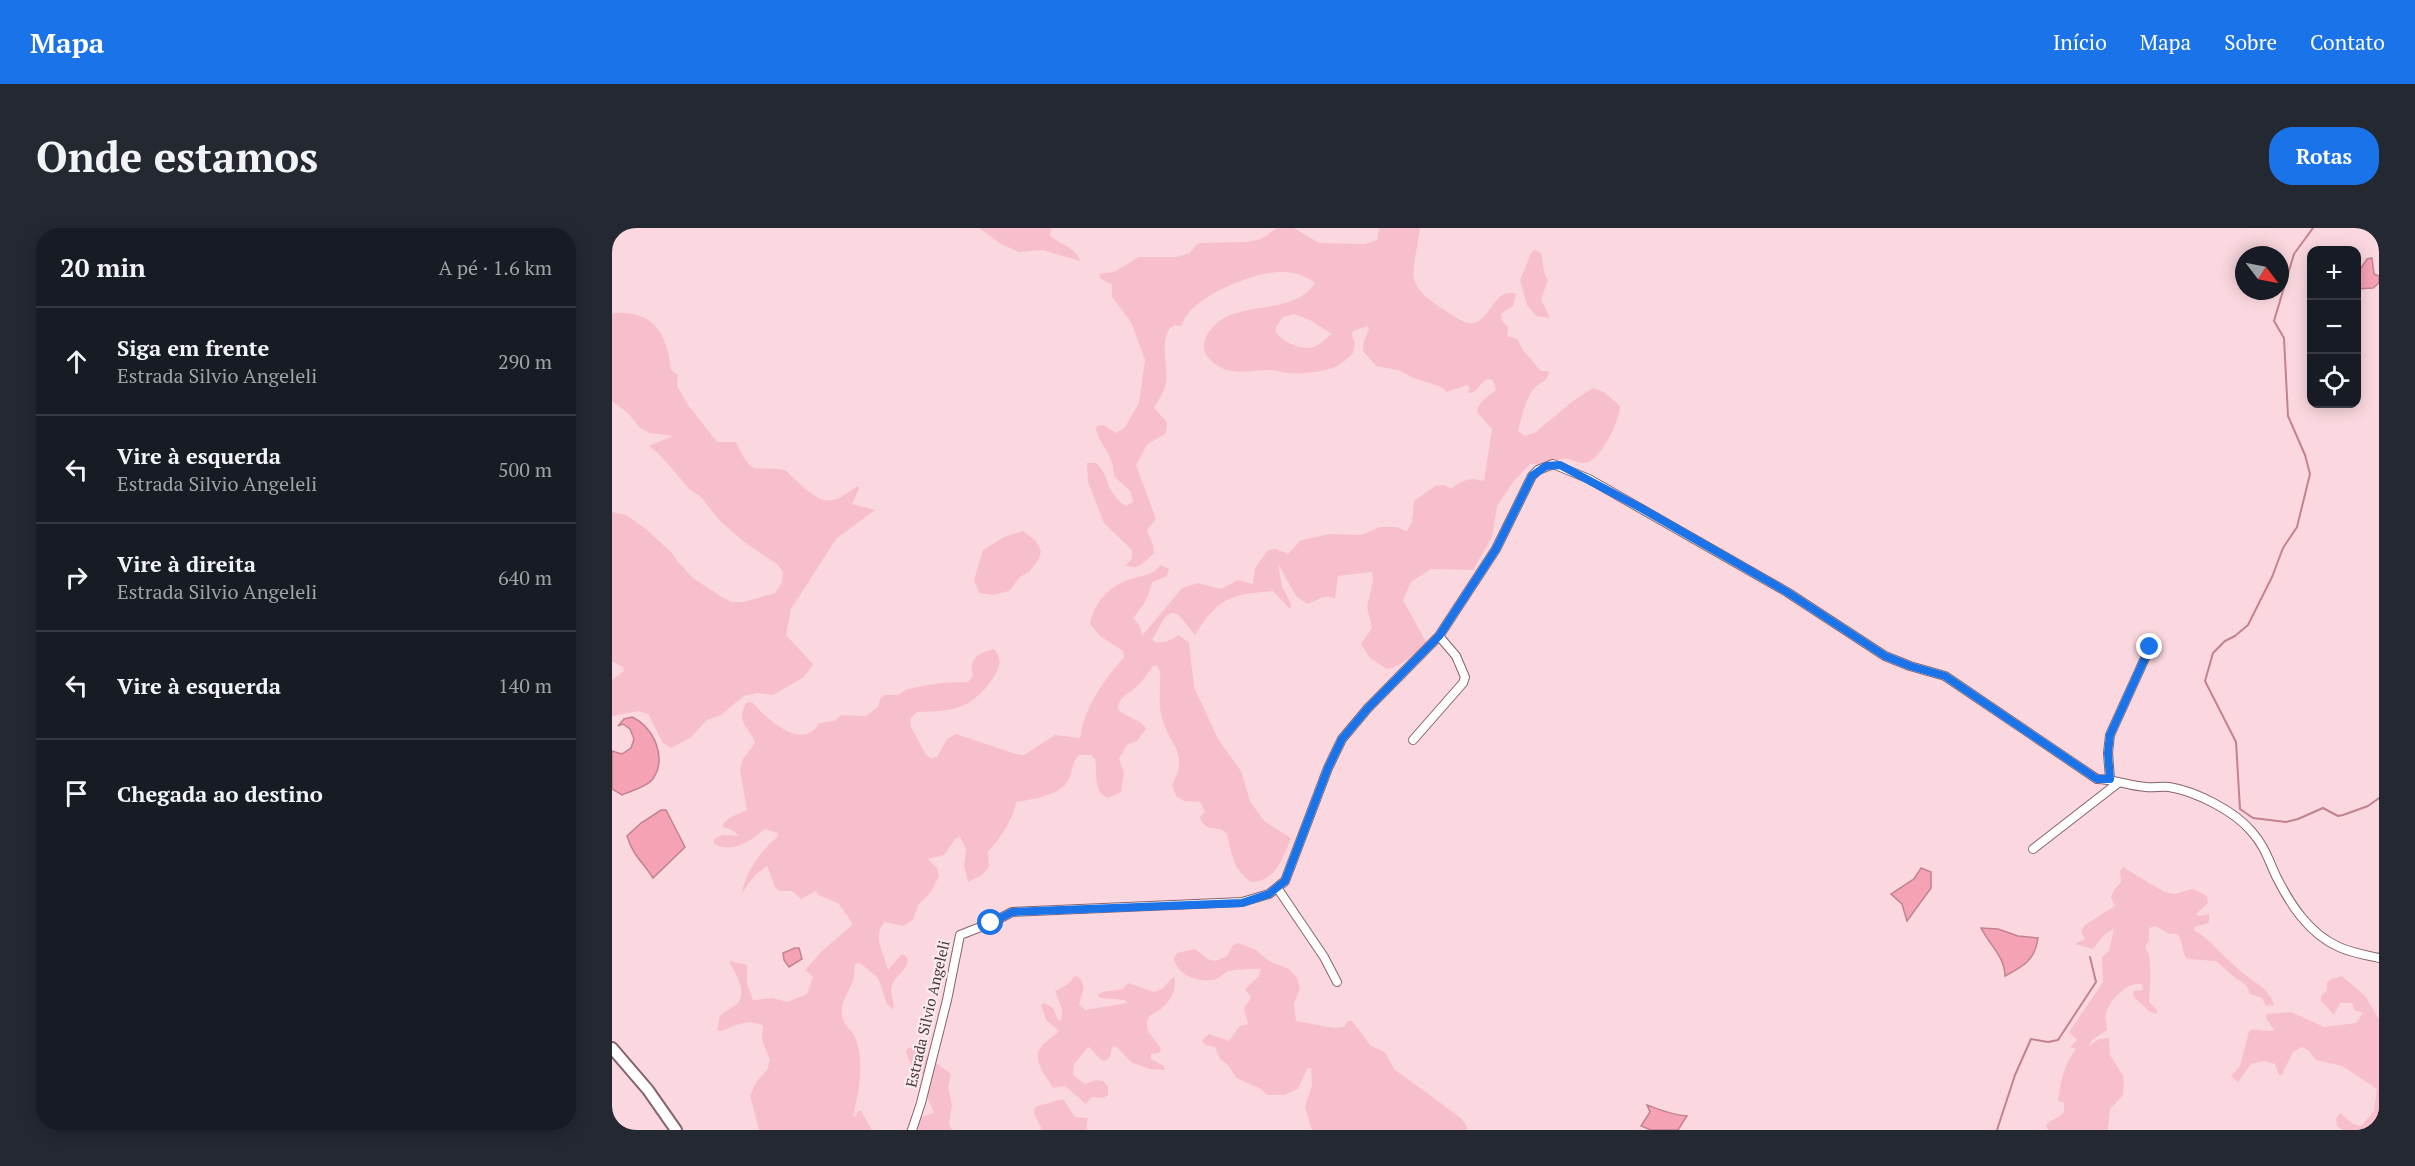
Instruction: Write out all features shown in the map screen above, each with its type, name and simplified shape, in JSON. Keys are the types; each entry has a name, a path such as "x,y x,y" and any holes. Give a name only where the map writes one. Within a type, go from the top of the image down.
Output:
{"main road":[{"path":"612,1048 676,1130"}],"street":[{"path":"1337,982 1324,957 1278,889 1291,870 1324,777 1342,739 1368,708 1439,636 1496,549 1532,476 1546,466 1560,465 1641,508 1787,592 1885,656 1945,676 2097,779 2147,788 2166,786 2187,790 2215,803 2252,831 2268,855 2286,896 2306,922 2338,947 2379,958"},
{"path":"1413,740 1465,680 1461,665 1439,636"},
{"path":"2114,781 2108,753 2110,735 2150,647"},
{"path":"2033,849 2114,781"},
{"name":"Estrada Silvio Angeleli","path":"912,1130 947,1000 960,935 1012,912 1242,903 1256,900 1278,889"}],"shaded area":[{"path":"979,228 1051,228 1050,236 1072,249 1080,261 1043,250 1019,252 1001,244"},
{"path":"1277,228 1294,228 1319,243 1365,244 1377,240 1379,228 1420,228 1414,277 1423,294 1433,302 1465,322 1474,323 1485,315 1503,294 1516,294 1513,306 1501,314 1502,321 1508,327 1507,336 1517,339 1541,371 1549,373 1546,380 1539,384 1530,395 1518,431 1525,436 1536,432 1573,401 1593,388 1604,392 1620,406 1617,421 1603,448 1591,461 1585,463 1565,459 1543,464 1530,464 1513,482 1497,506 1492,537 1473,570 1431,569 1411,582 1403,600 1426,642 1408,658 1393,667 1387,669 1370,658 1361,644 1372,628 1367,607 1373,581 1372,572 1338,576 1335,599 1324,597 1307,604 1296,596 1278,564 1282,586 1291,604 1290,609 1273,591 1236,596 1219,605 1195,635 1178,614 1171,613 1165,617 1152,640 1162,642 1179,635 1189,643 1194,687 1218,739 1241,771 1250,801 1264,821 1291,838 1277,867 1266,878 1251,882 1242,875 1237,867 1226,833 1202,822 1200,817 1205,812 1200,802 1184,801 1176,796 1172,785 1179,764 1178,756 1161,714 1160,671 1157,666 1153,666 1141,682 1122,698 1119,705 1118,709 1121,712 1140,722 1146,729 1137,741 1127,745 1119,759 1124,773 1121,792 1108,798 1103,795 1098,786 1095,759 1091,755 1079,755 1068,781 1059,790 1045,796 1016,802 1006,828 988,851 989,867 982,875 968,882 964,866 966,849 960,837 956,838 944,855 928,859 937,868 939,876 931,892 918,905 913,920 903,926 885,922 879,933 880,945 888,970 901,955 905,955 908,960 892,985 893,1010 887,1004 878,978 860,963 855,964 853,981 845,998 842,1017 855,1037 860,1056 859,1087 853,1116 855,1117 858,1111 861,1111 872,1130 759,1130 750,1095 757,1081 767,1070 770,1060 762,1040 763,1026 747,1022 721,1031 717,1030 720,1016 737,1004 740,999 741,988 729,961 747,965 747,984 753,1000 773,998 787,1002 807,994 813,977 805,970 821,952 853,924 838,903 818,895 816,891 801,899 792,891 780,891 775,887 767,866 756,874 742,893 751,869 778,833 765,829 748,842 735,847 721,847 714,844 714,839 722,835 738,836 734,831 723,827 723,824 729,818 747,810 740,769 743,759 755,743 743,721 743,710 746,703 752,702 784,729 804,734 812,731 819,723 835,721 841,715 866,716 878,707 880,699 885,695 898,695 907,689 940,683 968,682 973,676 972,665 976,657 994,649 999,657 999,666 990,683 980,694 953,709 917,712 910,719 911,727 926,755 931,758 937,757 947,739 956,734 1024,755 1055,735 1080,738 1091,704 1102,685 1124,657 1123,651 1100,636 1090,624 1099,602 1116,585 1151,573 1161,565 1169,569 1167,576 1152,582 1145,602 1133,618 1140,626 1142,636 1182,588 1198,583 1221,589 1238,580 1253,584 1255,568 1268,550 1276,549 1288,554 1301,540 1330,534 1361,535 1380,527 1396,527 1407,531 1412,522 1414,501 1435,486 1444,485 1451,489 1466,480 1484,481 1492,429 1477,412 1481,402 1496,390 1493,380 1488,379 1472,393 1468,393 1470,387 1467,385 1447,392 1439,386 1416,379 1398,370 1376,366 1363,351 1369,329 1367,326 1353,331 1352,336 1355,343 1353,353 1338,366 1324,370 1300,373 1271,370 1237,372 1229,371 1214,363 1207,356 1204,345 1214,325 1242,312 1290,301 1304,294 1315,283 1308,278 1288,272 1257,276 1209,296 1196,305 1182,326 1175,325 1169,329 1165,344 1165,387 1154,408 1167,422 1166,433 1147,445 1136,465 1156,519 1147,530 1154,553 1138,566 1126,565 1132,558 1132,550 1104,523 1088,482 1087,463 1096,463 1119,501 1126,506 1133,502 1131,492 1114,476 1111,461 1096,429 1097,426 1104,425 1116,433 1125,427 1139,403 1145,360 1131,322 1112,297 1112,285 1100,278 1100,274 1114,272 1139,257 1176,257 1190,253 1200,243 1247,242 1261,239","holes":["1294,314 1310,320 1332,334 1311,348 1295,346 1276,333 1276,327 1283,317"]},
{"path":"1534,250 1540,252 1548,280 1541,299 1550,318 1536,316 1527,305 1520,280"},
{"path":"2372,258 2374,274 2379,276 2379,283 2373,288 2361,289 2361,268 2367,259"},
{"path":"614,313 639,316 649,320 656,327 666,345 671,370 678,375 677,386 688,405 717,442 736,442 751,466 785,470 807,490 820,498 836,499 858,486 859,489 852,504 875,510 836,539 791,609 786,635 813,664 804,677 773,695 757,693 744,696 721,715 707,720 690,738 671,748 663,743 648,714 639,711 612,716 612,680 624,671 623,667 612,661 612,512 626,515 646,529 672,553 693,578 732,602 744,602 775,593 782,582 783,572 777,564 747,544 721,522 700,496 690,490 661,456 649,446 673,436 650,433 640,428 629,414 612,401 612,315"},
{"path":"1023,531 1036,541 1041,551 1039,559 1009,591 993,595 979,593 974,580 983,550 1004,537"},
{"path":"632,717 647,728 652,736 659,753 659,763 652,780 622,795 612,789 612,751 622,754 631,748 634,739 630,729 623,724 618,726 624,719"},
{"path":"661,810 666,810 685,847 653,878 635,854 627,836 641,823"},
{"path":"2123,867 2164,892 2174,894 2193,889 2207,896 2208,903 2196,914 2199,916 2209,914 2209,923 2194,927 2194,930 2268,993 2274,1005 2266,1006 2262,998 2250,994 2246,985 2216,961 2187,959 2178,934 2170,934 2155,926 2149,928 2149,941 2145,946 2150,959 2149,1002 2157,1010 2157,1014 2150,1012 2133,996 2134,991 2143,990 2142,984 2131,985 2113,1000 2106,1013 2107,1030 2092,1040 2089,1046 2099,1039 2109,1038 2110,1055 2124,1077 2123,1095 2110,1109 2108,1130 2048,1130 2046,1125 2064,1112 2064,1103 2058,1101 2060,1087 2065,1068 2076,1049 2070,1047 2077,1040 2069,1032 2103,982 2102,957 2109,951 2114,929 2105,934 2093,949 2075,944 2085,939 2081,931 2085,925 2115,906 2111,897 2121,882 2120,871"},
{"path":"1921,868 1931,872 1931,888 1907,921 1902,904 1891,894 1914,879"},
{"path":"1981,928 1998,929 2018,936 2038,938 2034,952 2028,961 2005,976 2000,957"},
{"path":"1239,943 1256,950 1269,961 1289,969 1297,978 1300,988 1294,1004 1296,1021 1334,1028 1344,1027 1348,1021 1352,1021 1371,1046 1385,1052 1394,1069 1461,1118 1467,1130 1312,1130 1305,1107 1312,1085 1311,1068 1307,1069 1298,1089 1284,1095 1267,1095 1261,1089 1236,1078 1229,1066 1220,1059 1215,1047 1205,1045 1202,1040 1209,1034 1229,1041 1240,1026 1248,1024 1244,1008 1251,998 1245,989 1259,976 1261,969 1228,971 1218,978 1203,980 1184,973 1179,969 1174,958 1177,953 1194,949 1212,961 1227,956 1233,945"},
{"path":"799,948 802,959 789,967 784,960 783,953"},
{"path":"1075,976 1080,978 1084,987 1079,1004 1085,1010 1127,1003 1125,1000 1100,998 1098,995 1102,992 1123,989 1128,983 1154,992 1162,989 1174,976 1174,989 1169,1000 1160,1010 1149,1016 1147,1021 1150,1034 1161,1049 1159,1053 1151,1054 1151,1059 1164,1066 1165,1070 1149,1069 1131,1062 1116,1046 1112,1047 1110,1057 1104,1061 1088,1047 1074,1064 1073,1075 1085,1084 1096,1080 1103,1081 1108,1087 1108,1095 1103,1098 1092,1097 1086,1104 1065,1086 1053,1088 1041,1068 1038,1052 1059,1031 1046,1020 1041,1005 1044,1003 1053,1008 1058,1020 1061,1021 1062,1009 1055,991 1068,984"},
{"path":"2342,976 2365,996 2379,1019 2379,1130 2343,1130 2337,1126 2336,1119 2340,1113 2353,1124 2361,1126 2374,1111 2377,1089 2342,1066 2316,1060 2309,1051 2302,1047 2293,1052 2281,1076 2275,1064 2264,1061 2251,1064 2238,1082 2231,1076 2240,1066 2249,1031 2274,1030 2266,1018 2267,1014 2291,1012 2324,1027 2356,1023 2363,1013 2354,1010 2352,1003 2340,1003 2334,1015 2321,1001 2321,997 2327,990 2327,982"},
{"path":"915,1047 951,1074 948,1087 952,1105 949,1124 952,1130 906,1130 912,1115 916,1112 920,1117 934,1113 926,1094 926,1075 913,1070 906,1052 908,1048"},
{"path":"1063,1099 1075,1117 1088,1118 1086,1130 1042,1130 1034,1113 1035,1107"},
{"path":"1647,1105 1687,1116 1678,1130 1651,1130 1641,1126 1650,1112"}],"waterway":[{"path":"2313,228 2294,254 2274,321 2284,338 2288,416 2305,455 2310,474 2297,527 2283,548 2272,577 2248,625 2225,641 2213,653 2205,681 2236,742 2240,809 2253,818 2286,822 2323,808 2338,816 2368,806 2379,798"},
{"path":"1997,1130 2015,1075 2031,1039 2048,1042 2058,1040 2096,982 2090,957"}],"route":[{"path":"991,923 1012,912 1036,910 1242,903 1256,900 1278,889 1291,870 1317,795 1342,739 1368,708 1433,644 1477,581 1496,549 1524,488 1538,470 1553,464 1589,479 1787,592 1885,656 1945,676 2097,779 2110,779 2108,746 2111,730 2150,647"}]}
